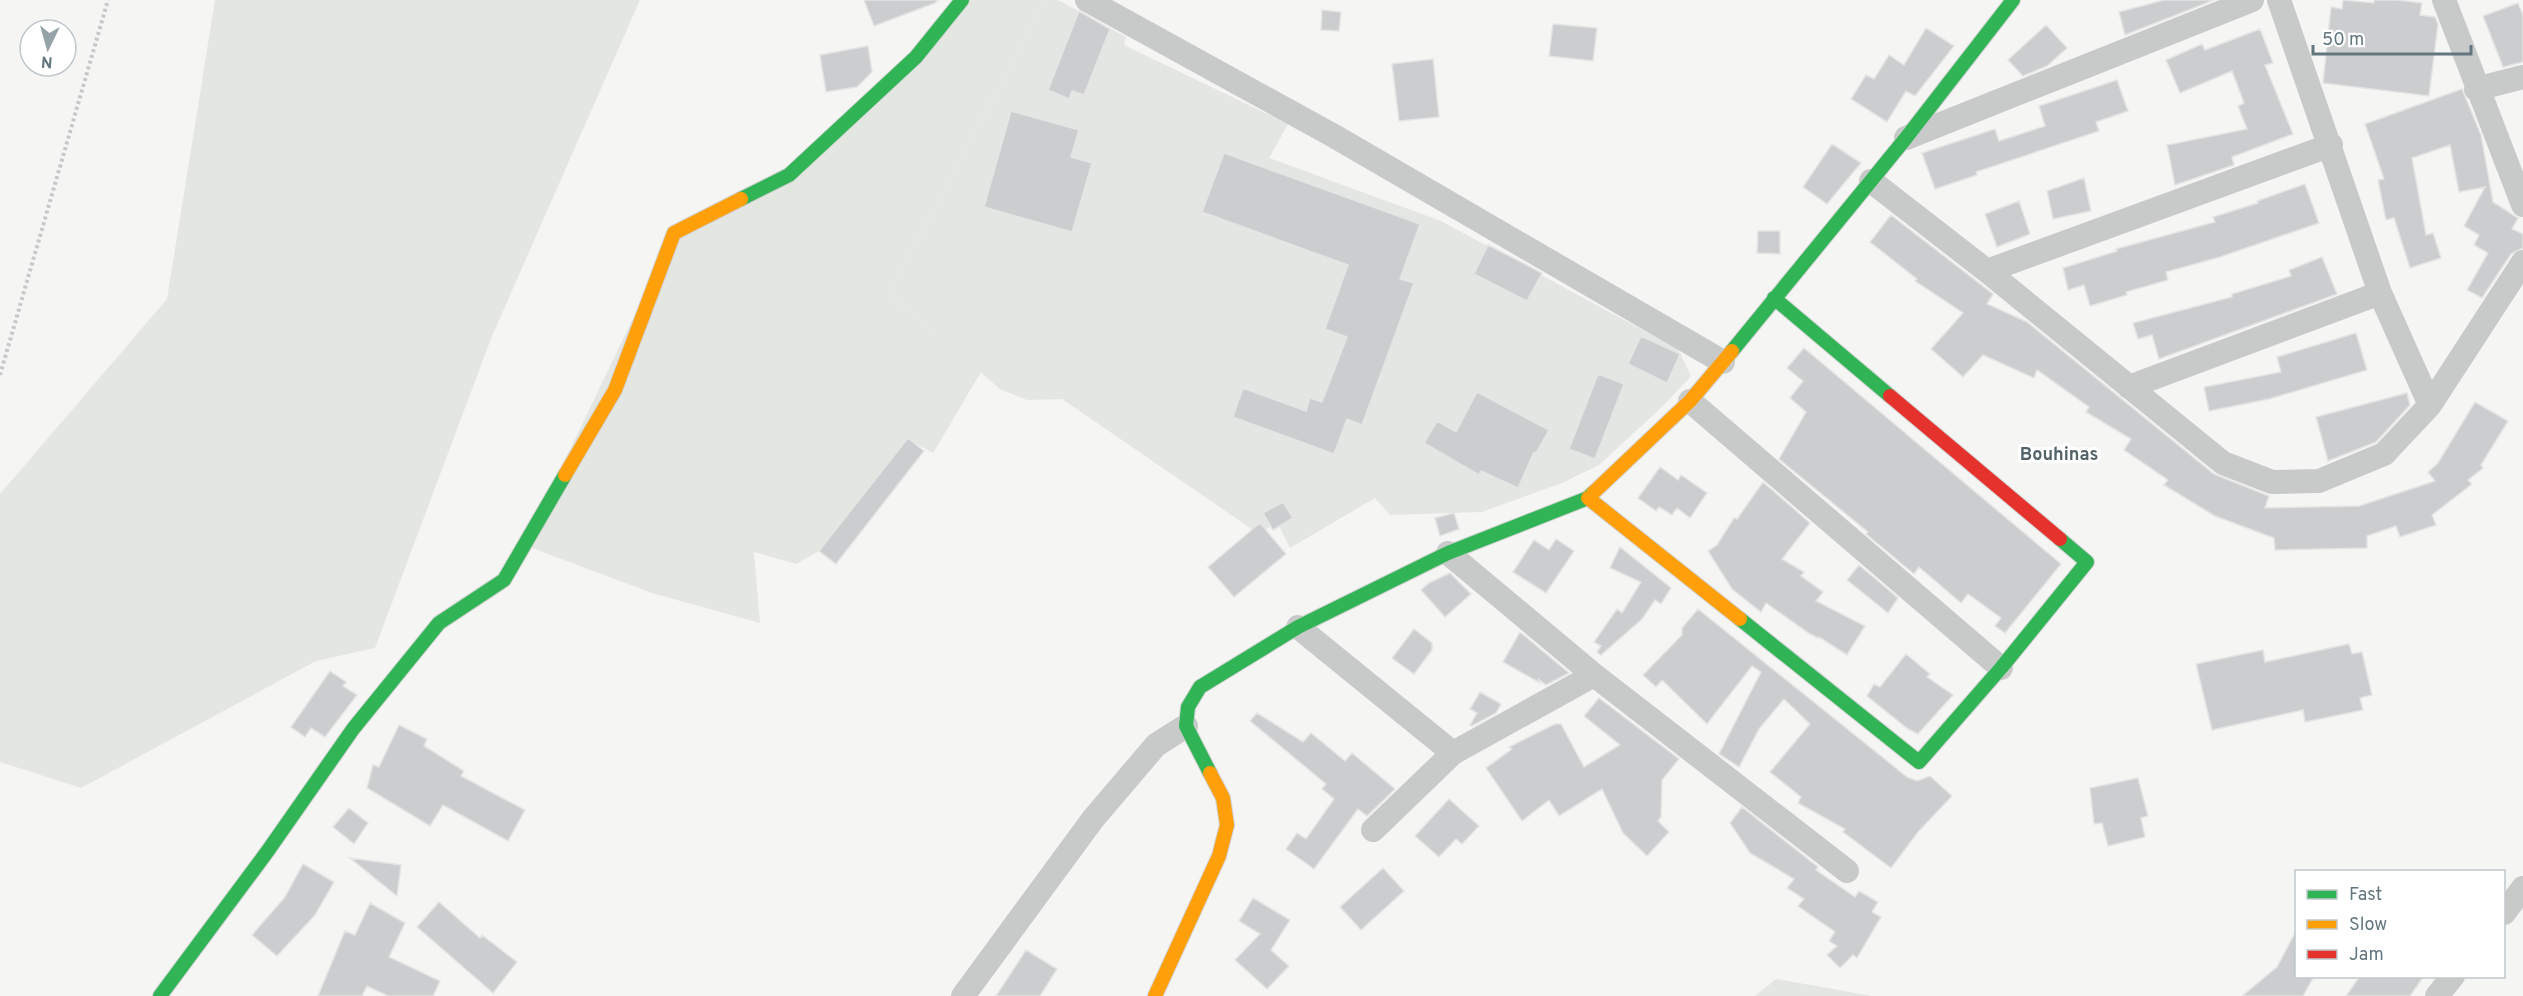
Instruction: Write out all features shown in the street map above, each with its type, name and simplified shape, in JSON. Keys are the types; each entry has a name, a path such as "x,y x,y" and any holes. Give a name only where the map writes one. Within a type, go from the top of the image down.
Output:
{"street":[{"path":"160,996 267,852 352,729 440,623 504,580 615,390 674,233 789,175 916,57 963,0"},
{"path":"1087,0 1334,136 1723,362"},
{"path":"1155,996 1219,856 1227,825 1223,798 1186,726 1188,707 1200,687 1298,627 1448,553 1588,498 1690,401 1906,138 2013,0"},
{"path":"1906,138 2252,0"},
{"path":"2279,0 2331,145 2380,293 2430,405"},
{"path":"2444,0 2476,89 2523,205"},
{"path":"2476,89 2523,77"},
{"path":"1987,271 2331,145"},
{"path":"1871,181 1987,271 2223,463 2272,482 2319,481 2384,454 2430,405 2523,262"},
{"path":"2129,387 2380,293"},
{"path":"1588,498 1919,762 2001,668 2087,562 1774,298"},
{"path":"1690,401 2001,668"},
{"path":"1448,553 1594,675 1847,871"},
{"path":"1298,627 1454,753"},
{"path":"1373,830 1454,753 1594,675"},
{"path":"963,996 1093,819 1156,746 1186,726"},
{"path":"2505,912 2523,888"},
{"path":"2437,996 2451,978"}],"path":[{"path":"0,375 108,0"}],"shaded area":[{"path":"215,0 640,0 492,336 375,648 316,661 81,788 0,762 0,494 167,299"},
{"path":"962,0 1045,0 889,294 981,372 933,453 908,439 819,551 796,564 754,552 760,623 652,593 524,545 674,233 789,175"},
{"path":"1045,0 1058,0 1126,37 1124,45 1288,124 1269,158 1441,221 1678,349 1691,376 1665,404 1599,465 1562,483 1482,512 1390,515 1375,498 1290,548 1277,522 1259,534 1062,399 1027,400 1000,389 889,294"},
{"path":"1776,979 1872,996 1755,996"}],"building":[{"path":"864,0 938,0 874,26"},
{"path":"2164,0 2214,0 2125,35 2119,12"},
{"path":"2343,0 2374,3 2374,0 2397,0 2422,3 2420,15 2435,17 2438,24 2429,96 2323,83 2331,7 2342,9"},
{"path":"2518,3 2523,15 2523,62 2503,67 2483,16"},
{"path":"1322,10 1341,12 1339,31 1321,30"},
{"path":"1079,11 1110,29 1084,95 1072,91 1069,99 1048,90"},
{"path":"1553,24 1597,28 1593,61 1549,56"},
{"path":"2046,25 2067,48 2047,66 2023,76 2008,60"},
{"path":"1926,28 1954,46 1915,96 1906,91 1887,122 1851,99 1866,75 1874,79 1889,55 1904,65"},
{"path":"2260,29 2273,63 2265,65 2293,134 2232,157 2234,165 2175,185 2167,145 2247,129 2238,106 2244,103 2232,71 2180,93 2166,60 2202,44 2205,50"},
{"path":"868,46 872,72 857,87 826,92 820,55"},
{"path":"1433,59 1439,117 1399,121 1392,64"},
{"path":"2117,80 2128,111 2096,122 2099,131 1976,172 1977,175 1935,189 1922,153 1995,129 1999,141 2045,126 2039,106"},
{"path":"2462,89 2481,135 2493,202 2518,218 2512,229 2523,234 2523,248 2511,254 2482,298 2467,290 2488,253 2474,245 2479,235 2464,226 2485,187 2459,192 2450,145 2412,158 2426,235 2433,233 2441,258 2410,268 2394,218 2386,220 2378,180 2384,179 2365,124"},
{"path":"1011,111 1079,130 1071,157 1092,163 1072,232 984,207"},
{"path":"1832,144 1861,163 1827,204 1803,187"},
{"path":"1224,153 1420,224 1400,279 1414,283 1362,425 1347,419 1334,454 1233,417 1243,388 1306,411 1310,398 1322,402 1347,337 1325,329 1348,265 1202,212"},
{"path":"2084,178 2091,211 2053,219 2047,191"},
{"path":"2305,184 2319,223 2220,257 2166,272 2168,280 2126,292 2127,295 2090,306 2084,285 2068,290 2063,268 2117,251 2116,249 2215,222 2213,217 2258,203 2257,201"},
{"path":"2019,201 2030,234 1997,247 1985,214"},
{"path":"1891,215 1993,294 1987,304 2027,322 2214,474 2269,496 2265,508 2359,506 2435,481 2428,472 2438,463 2475,402 2508,421 2481,465 2483,468 2468,480 2472,484 2432,515 2436,525 2400,537 2396,526 2367,536 2367,548 2275,550 2274,538 2215,516 2164,485 2168,480 2124,450 2131,439 2086,412 2089,407 2037,370 2034,378 1983,355 1963,377 1931,349 1963,313 1915,281 1917,279 1870,242"},
{"path":"1758,231 1780,231 1780,254 1757,253"},
{"path":"1488,245 1542,273 1527,301 1474,274"},
{"path":"2322,257 2337,294 2159,359 2152,335 2138,339 2133,323 2232,297 2232,294 2291,276 2289,270"},
{"path":"2356,333 2367,370 2269,399 2209,411 2204,387 2281,372 2277,357"},
{"path":"1641,336 1680,354 1667,383 1628,364"},
{"path":"1804,348 2061,564 2005,633 1995,626 2001,618 1968,594 1961,603 1919,567 1914,574 1866,534 1868,532 1779,459 1806,412 1790,398 1803,381 1787,368"},
{"path":"1598,374 1624,384 1595,459 1569,449"},
{"path":"1477,392 1549,430 1536,453 1534,452 1518,488 1481,471 1479,475 1424,443 1437,421 1456,432"},
{"path":"2407,393 2410,405 2376,442 2328,461 2316,417"},
{"path":"908,438 924,451 836,564 819,551"},
{"path":"1660,467 1678,480 1681,475 1707,493 1690,518 1677,508 1672,515 1659,507 1656,511 1638,498"},
{"path":"1763,482 1810,523 1782,559 1804,572 1801,576 1823,592 1816,601 1865,626 1847,655 1819,637 1810,634 1766,603 1761,612 1732,589 1708,551 1717,545 1734,518 1737,519"},
{"path":"1283,502 1293,518 1273,530 1263,513"},
{"path":"1454,513 1459,529 1440,536 1435,518"},
{"path":"1260,523 1286,554 1234,597 1208,567"},
{"path":"1556,539 1574,551 1546,593 1513,572 1534,540 1549,550"},
{"path":"1620,547 1671,588 1661,604 1655,600 1642,619 1601,655 1597,652 1601,646 1594,642 1617,609 1622,613 1641,582 1610,568"},
{"path":"1859,565 1898,598 1888,613 1847,580"},
{"path":"1450,573 1471,594 1445,617 1421,590 1429,583"},
{"path":"1698,609 1907,777 1917,781 1930,776 1952,796 1918,832 1891,868 1843,832 1845,829 1798,803 1801,797 1770,772 1810,724 1784,699 1759,729 1739,767 1719,754 1761,672 1752,666 1707,724 1662,680 1656,687 1643,675 1682,635 1682,628"},
{"path":"1414,629 1432,643 1432,650 1414,674 1392,658"},
{"path":"1520,632 1569,673 1546,685 1503,662"},
{"path":"2349,644 2352,654 2362,652 2372,695 2360,698 2363,710 2305,722 2303,710 2212,730 2196,664 2263,650 2265,662"},
{"path":"1906,654 1930,674 1927,677 1953,695 1918,734 1908,729 1867,696 1874,684 1880,687"},
{"path":"330,671 346,682 343,686 357,695 325,737 311,728 305,737 291,727"},
{"path":"1480,692 1501,704 1496,713 1472,726 1470,725 1477,713 1470,709"},
{"path":"1599,698 1679,759 1662,780 1661,817 1658,821 1669,832 1647,856 1623,833 1602,789 1559,816 1549,800 1522,821 1486,768 1512,749 1509,747 1555,724 1561,724 1584,767 1620,745 1584,716"},
{"path":"1257,713 1303,742 1311,733 1345,761 1352,753 1395,789 1367,816 1358,809 1314,869 1286,849 1297,833 1306,839 1334,799 1322,789 1326,784 1250,721"},
{"path":"399,725 427,739 424,746 464,771 461,776 525,810 508,841 443,805 430,826 367,788 373,765 379,767"},
{"path":"2138,778 2148,816 2141,818 2145,837 2108,846 2102,823 2094,824 2090,788"},
{"path":"1449,799 1479,826 1462,844 1456,839 1439,857 1415,836"},
{"path":"1742,807 1818,867 1816,870 1855,897 1859,891 1878,902 1872,912 1881,917 1857,958 1853,955 1840,968 1827,955 1837,946 1829,941 1835,932 1798,906 1804,899 1787,888 1794,879 1750,853 1730,823"},
{"path":"349,808 368,823 354,844 333,827"},
{"path":"350,858 401,865 397,896"},
{"path":"303,864 334,882 315,915 277,956 252,935 285,897"},
{"path":"1383,868 1404,891 1361,930 1340,907"},
{"path":"1253,898 1290,920 1271,950 1289,966 1267,989 1235,960 1260,934 1239,921"},
{"path":"439,902 480,938 482,935 517,962 493,993 417,927"},
{"path":"370,903 405,923 389,957 440,981 433,996 388,996 367,986 362,996 318,996 345,931 355,935"},
{"path":"2295,933 2295,978 2313,978 2303,996 2242,996 2277,967"},
{"path":"1026,950 1057,969 1040,996 996,996"},
{"path":"2359,978 2423,978 2410,996 2346,996"}],"traffic: fast":[{"path":"741,199 789,175 916,57 962,0"},
{"path":"1732,351 1906,138 2013,0"},
{"path":"1774,298 1890,396"},
{"path":"160,996 267,852 353,729 439,623 504,580 565,475"},
{"path":"1210,773 1186,726 1188,707 1200,687 1298,627 1448,553 1588,498 1593,493"},
{"path":"1740,619 1919,762 2001,668 2087,562 2060,539"}],"traffic: slow":[{"path":"565,475 615,390 674,233 741,199"},
{"path":"1593,493 1690,401 1732,351"},
{"path":"1588,498 1740,619"},
{"path":"1155,996 1219,856 1227,825 1223,798 1210,773"}],"traffic: jam":[{"path":"1890,396 2060,539"}],"district":[{"name":"Bouhinas","path":"2059,454"}]}
